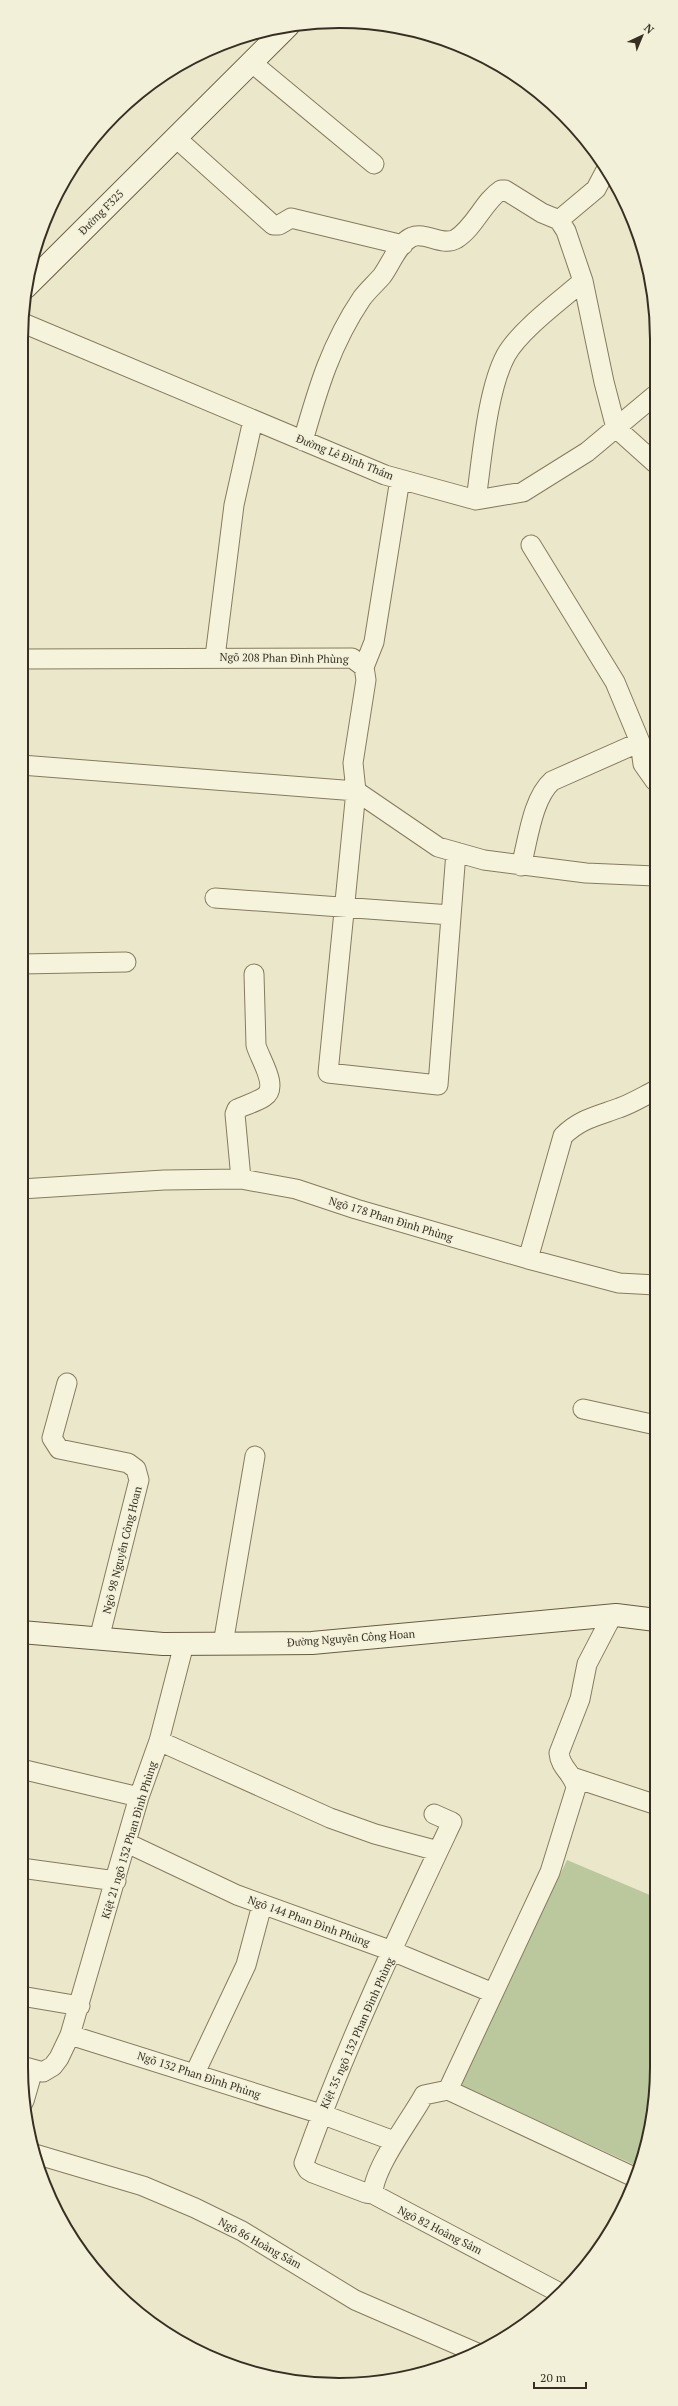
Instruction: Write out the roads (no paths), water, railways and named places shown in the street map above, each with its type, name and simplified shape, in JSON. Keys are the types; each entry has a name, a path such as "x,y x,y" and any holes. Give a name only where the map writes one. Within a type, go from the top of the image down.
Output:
{"main road":[{"path":"251,62 280,34"},
{"name":"Đường F325","path":"34,279 251,62"},
{"name":"Đường Nguyễn Công Hoan","path":"28,1633 184,1644 312,1643 612,1616 650,1619"}],"street":[{"path":"251,62 374,164"},
{"path":"176,138 273,225 278,225 291,218 403,245"},
{"path":"560,220 596,189 603,175"},
{"path":"303,440 321,378 340,334 363,298 383,275 403,245 408,240 418,236 434,240 455,240 465,232 501,190 511,194 542,213 560,220 566,232 582,281 604,382 616,428 650,459"},
{"path":"476,500 494,386 507,354 544,314 582,281"},
{"name":"Đường Lê Đình Thám","path":"29,325 253,420 400,479 476,500 523,492 587,452 650,399"},
{"path":"215,657 234,505 253,420"},
{"path":"364,667 374,642 400,479"},
{"path":"531,545 615,682 640,742 643,764 650,774"},
{"name":"Ngõ 208 Phan Đình Phùng","path":"28,659 215,657 352,658 364,667 366,680 353,763 356,790 328,1073 438,1085 451,915"},
{"path":"521,866 538,799 544,788 552,782 640,742"},
{"path":"28,766 356,790 438,847 484,860 521,866 586,873 650,876"},
{"path":"215,898 345,906 451,915 456,852"},
{"path":"28,964 126,962"},
{"path":"241,1179 235,1114 238,1109 265,1097 269,1092 269,1076 258,1055 256,1045 254,974"},
{"path":"528,1259 563,1136 572,1127 588,1117 620,1108 650,1093"},
{"name":"Ngõ 178 Phan Đình Phùng","path":"28,1189 164,1180 241,1179 296,1190 363,1212 619,1283 650,1285"},
{"name":"Ngõ 98 Nguyễn Công Hoan","path":"67,1383 52,1438 54,1444 59,1448 128,1463 136,1468 140,1480 100,1639"},
{"path":"583,1409 650,1424"},
{"path":"223,1644 255,1456"},
{"path":"448,2090 550,1872 576,1788 572,1777 562,1766 559,1753 580,1700 587,1664 612,1616"},
{"name":"Kiệt 21 ngõ 132 Phan Đình Phùng","path":"70,2035 80,2006 139,1797 160,1740 184,1644"},
{"path":"160,1740 330,1818 375,1834 438,1851"},
{"path":"28,1771 139,1797"},
{"path":"572,1777 650,1803"},
{"name":"Kiệt 35 ngõ 132 Phan Đình Phùng","path":"373,2194 366,2193 313,2173 305,2166 304,2163 321,2114 392,1951 452,1822 434,1814"},
{"name":"Ngõ 144 Phan Đình Phùng","path":"127,1843 262,1905 392,1951 493,1993"},
{"path":"28,1869 116,1881"},
{"path":"195,2073 246,1965 262,1905"},
{"path":"28,1997 80,2006"},
{"path":"28,2068 43,2072 53,2066 70,2035"},
{"name":"Ngõ 132 Phan Đình Phùng","path":"70,2035 195,2073 321,2114 394,2141"},
{"path":"373,2194 394,2141 404,2131 424,2095 448,2090 630,2175"},
{"name":"Ngõ 86 Hoàng Sâm","path":"42,2156 143,2186 195,2208 242,2231 355,2300 469,2349"},
{"name":"Ngõ 82 Hoàng Sâm","path":"373,2194 555,2291"}]}
